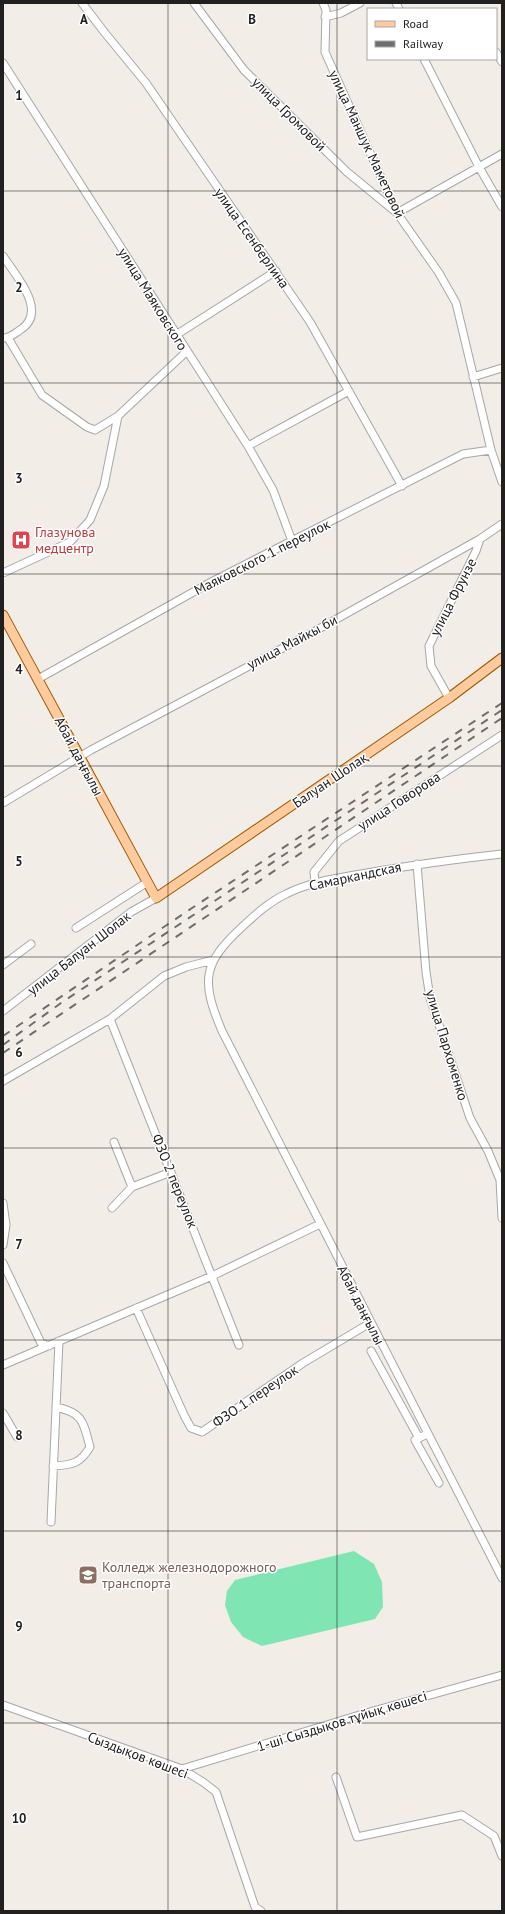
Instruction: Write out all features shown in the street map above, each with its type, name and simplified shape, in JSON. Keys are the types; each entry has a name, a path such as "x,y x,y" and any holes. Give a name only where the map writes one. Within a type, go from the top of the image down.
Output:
{"main road":[{"name":"Абай даңғылы","path":"3,615 146,883 156,898"},
{"name":"Балуан Шолақ","path":"156,898 449,698 502,658"}],"street":[{"name":"улица Есенберлина","path":"82,3 146,83 310,322 402,486"},
{"name":"улица Громовой","path":"194,3 244,70 347,172 397,213"},
{"name":"улица Маншук Маметовой","path":"323,3 326,10 325,52 397,213 439,273 456,303 491,450 502,482"},
{"path":"325,17 341,13 360,3"},
{"path":"425,60 479,167 502,207"},
{"name":"улица Маяковского","path":"3,63 186,352 248,446 273,490 292,541"},
{"path":"397,213 502,154"},
{"path":"3,256 30,300 32,314 27,326 6,338 42,395 87,427 96,430 118,416 186,352"},
{"path":"176,335 276,271"},
{"path":"473,378 502,368"},
{"path":"248,446 348,391"},
{"path":"3,573 70,542 90,520 104,486 118,416"},
{"name":"Маяковского 1 переулок","path":"38,679 214,581 463,454 491,450"},
{"name":"улица Майкы би","path":"3,803 79,757 315,630 480,538 502,524"},
{"name":"улица Фрунзе","path":"449,698 431,666 429,646 476,551 480,538"},
{"name":"улица Говорова","path":"315,882 314,872 339,841 502,735"},
{"name":"Самаркандская","path":"222,1031 212,1007 209,992 209,976 213,960 223,944 256,914 285,894 315,882 417,864 502,854"},
{"name":"улица Пархоменко","path":"417,864 426,972 430,998 470,1118 488,1151 500,1180 502,1218"},
{"path":"76,928 146,883"},
{"name":"улица Балуан Шолак","path":"3,1011 131,912 156,898"},
{"path":"3,965 31,944"},
{"path":"3,1081 110,1019 164,976 186,967 213,960"},
{"name":"ФЗО 2 переулок","path":"110,1019 238,1345"},
{"name":"Абай даңғылы","path":"222,1031 370,1323 502,1578"},
{"path":"114,1142 132,1187"},
{"path":"112,1208 132,1187 171,1172"},
{"path":"3,1203 6,1225 3,1245"},
{"path":"3,1365 212,1276 320,1224"},
{"path":"3,1263 41,1344 49,1346"},
{"name":"ФЗО 1 переулок","path":"136,1308 184,1415 191,1428 202,1432 303,1363 370,1323"},
{"path":"51,1522 59,1341"},
{"path":"371,1351 419,1438"},
{"path":"53,1466 68,1465 83,1458 90,1447 79,1417 71,1411 56,1407"},
{"path":"3,1413 17,1438"},
{"path":"427,1434 415,1440 439,1483"},
{"path":"494,1562 502,1561"},
{"name":"1-ші Сыздықов тұйық көшесі","path":"182,1769 502,1675"},
{"name":"Сыздықов көшесі","path":"3,1705 182,1769 216,1792 255,1907 261,1911"},
{"path":"336,1777 357,1837 462,1815 494,1836 502,1856"}],"green space":[{"path":"354,1551 374,1564 382,1582 383,1607 375,1619 262,1646 243,1637 231,1622 225,1605 227,1591 235,1580"}],"railway":[{"path":"3,1036 183,914 502,703"},
{"path":"3,1045 61,1003 502,710"},
{"path":"3,1053 502,718"}],"place":[{"name":"Глазунова медцентр","path":"21,540"},
{"name":"Колледж железнодорожного транспорта","path":"88,1575"}]}
